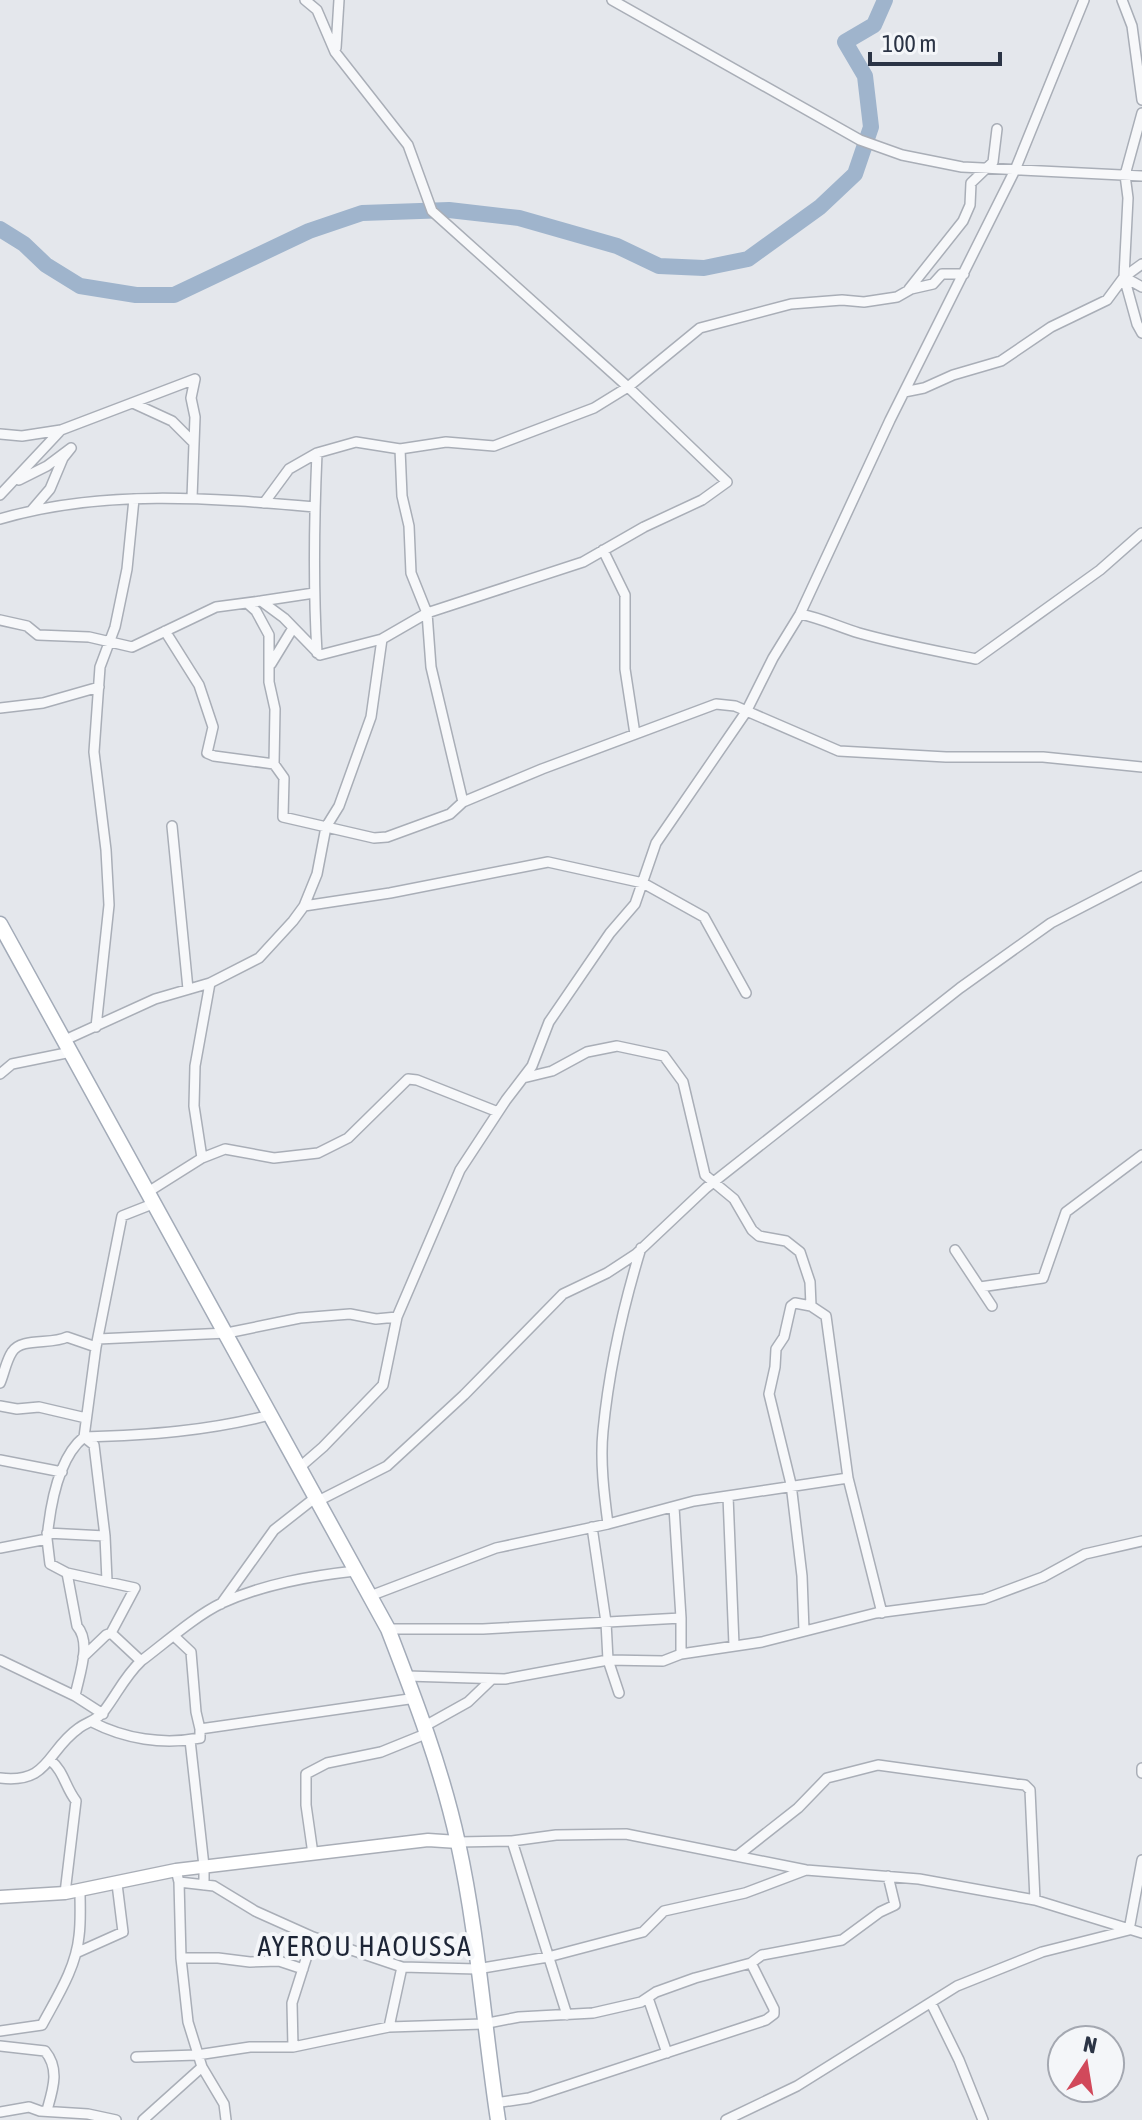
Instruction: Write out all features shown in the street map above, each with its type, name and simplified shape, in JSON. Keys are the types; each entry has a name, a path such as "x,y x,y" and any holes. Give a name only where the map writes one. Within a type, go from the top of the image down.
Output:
{"main road":[{"path":"0,924 388,1629 416,1698 458,1842 469,1897 483,2024 498,2120"}],"street":[{"path":"261,601 320,655 382,639 427,613 583,562 644,527 702,500 727,482 628,387 432,211 408,145 335,52 317,10 305,0"},
{"path":"335,52 339,0"},
{"path":"612,0 860,140 902,155 962,167 1142,176"},
{"path":"300,1467 383,1385 397,1317 460,1170 532,1066 549,1022 610,933 635,904 656,843 746,712 773,658 800,614 904,392 1015,170 1084,0"},
{"path":"1122,0 1132,26 1142,100"},
{"path":"1142,113 1125,175 1128,198 1124,277 1142,333"},
{"path":"907,291 963,221 970,205 971,183 993,162 997,129"},
{"path":"904,392 1001,361 1051,327 1107,300 1124,277 1142,264"},
{"path":"264,503 289,469 317,453 356,442 400,449 446,442 494,446 594,408 628,387 700,328 791,304 842,300 864,302 897,297 933,284 942,274 964,274"},
{"path":"1124,277 1142,287"},
{"path":"0,434 22,436 61,430 195,379 191,398 195,417 192,498"},
{"path":"135,404 172,421 193,442"},
{"path":"0,495 61,430"},
{"path":"11,483 47,466 71,448 63,458 50,489 32,510"},
{"path":"400,449 411,573 427,613 431,667 463,802"},
{"path":"317,453 313,529 316,546 314,593 317,653"},
{"path":"0,519 32,510 134,499 192,498 315,507"},
{"path":"96,1027 109,905 94,752 100,667 127,569 134,499"},
{"path":"800,614 828,620 882,639 976,659 1100,570 1142,533"},
{"path":"603,550 625,595 625,669 635,734"},
{"path":"0,620 27,626 38,635 89,637 132,647 216,607 314,593"},
{"path":"247,603 263,622 269,635 269,682 275,709 274,764 284,778 283,817 380,839 450,814 463,802 716,704 735,706 839,751 946,757 1043,757 1142,767"},
{"path":"269,667 293,628"},
{"path":"165,631 199,685 213,727 207,753 274,764"},
{"path":"0,1074 12,1064 68,1046 96,1027 155,999 210,983 259,958 304,906 317,874 326,827 339,806 371,717 382,639"},
{"path":"0,708 43,703 99,687"},
{"path":"172,826 188,989"},
{"path":"304,906 390,893 548,862 643,883 704,917 746,993"},
{"path":"221,1604 274,1530 317,1499 387,1466 464,1395 563,1294 607,1273 641,1248 713,1183 948,998 1040,931 1142,876"},
{"path":"202,1158 194,1106 195,1066 210,983"},
{"path":"523,1078 552,1071 587,1052 617,1046 664,1056 683,1082 705,1175 734,1199 752,1230 759,1236 786,1241 800,1252 810,1282 811,1306"},
{"path":"84,1437 97,1343 122,1216 152,1198 202,1158 225,1149 274,1158 318,1153 348,1138 408,1079 498,1112"},
{"path":"980,1287 1043,1278 1066,1212 1142,1155"},
{"path":"608,1524 602,1433 621,1319 641,1248"},
{"path":"955,1250 992,1306"},
{"path":"804,1631 802,1576 791,1484 769,1394 776,1349 784,1337 791,1306 795,1303 811,1306 826,1316 848,1478 882,1613"},
{"path":"0,1383 12,1350 20,1345 58,1341 67,1337 97,1343 227,1333 300,1318 350,1314 376,1319 397,1317"},
{"path":"0,1406 17,1409 39,1407 86,1418"},
{"path":"83,1657 111,1633 135,1588 67,1573 50,1564 47,1536 62,1472 73,1447 84,1437 181,1432 221,1427 270,1415"},
{"path":"84,1437 94,1445 107,1581"},
{"path":"0,1460 62,1472"},
{"path":"370,1596 496,1548 728,1496 791,1484 848,1478"},
{"path":"728,1496 734,1645"},
{"path":"674,1507 681,1654"},
{"path":"592,1527 606,1622 608,1660 619,1693"},
{"path":"0,1548 47,1536 105,1536"},
{"path":"407,1676 492,1679 608,1660 663,1661 681,1654 762,1642 882,1613 984,1599 1043,1577 1085,1554 1142,1541"},
{"path":"0,1778 18,1780 38,1772 78,1728 103,1714 131,1670 221,1604 284,1582 355,1571"},
{"path":"67,1573 77,1626 82,1631 83,1657 75,1696"},
{"path":"388,1629 483,1629 681,1618"},
{"path":"111,1633 141,1661"},
{"path":"92,1722 108,1730 165,1742 200,1738 191,1652 174,1636"},
{"path":"0,1660 75,1696 103,1714"},
{"path":"313,1854 306,1805 306,1774 327,1763 381,1752 426,1730 468,1702 492,1679"},
{"path":"200,1729 416,1698"},
{"path":"190,1740 204,1885"},
{"path":"50,1760 61,1769 66,1788 76,1801 65,1893"},
{"path":"737,1856 798,1808 827,1778 878,1765 1025,1785 1030,1790 1035,1900"},
{"path":"0,1897 65,1893 177,1876 204,1866 428,1840 512,1841 556,1835 626,1834 806,1870 919,1879 1035,1900 1142,1933"},
{"path":"512,1841 567,2015"},
{"path":"1129,1930 1142,1860"},
{"path":"177,1876 214,1886 255,1911 313,1937 402,1967 477,1969 548,1957 643,1932 664,1911 745,1893 806,1870"},
{"path":"177,1876 188,2022 202,2067 224,2104 226,2120"},
{"path":"136,2057 197,2055 250,2047 293,2047 389,2027 483,2024 519,2017 593,2013 641,2002 656,1992 751,1963 762,1955 842,1940 880,1912 895,1905 888,1876"},
{"path":"76,1953 123,1932 117,1884"},
{"path":"0,2031 42,2025 67,1978 76,1953 80,1935 80,1891"},
{"path":"726,2120 797,2086 957,1986 1042,1952 1129,1930"},
{"path":"293,2047 292,2003 313,1937"},
{"path":"181,1958 279,1961 303,1969"},
{"path":"495,2103 529,2098 766,2020 774,2014 769,1995 751,1963"},
{"path":"389,2027 402,1967"},
{"path":"648,1998 667,2053"},
{"path":"931,2003 959,2060 983,2120"},
{"path":"0,2046 45,2051 52,2059 55,2081 47,2110"},
{"path":"143,2120 202,2067"},
{"path":"0,2112 29,2107 116,2120"}],"waterway":[{"path":"0,229 24,244 46,265 80,286 136,295 174,295 309,231 362,213 449,210 519,218 617,246 659,266 704,268 748,259 820,207 855,174 871,127 865,76 845,42 874,25 885,0"}],"district":[{"name":"AYEROU HAOUSSA","path":"365,1946"}]}
